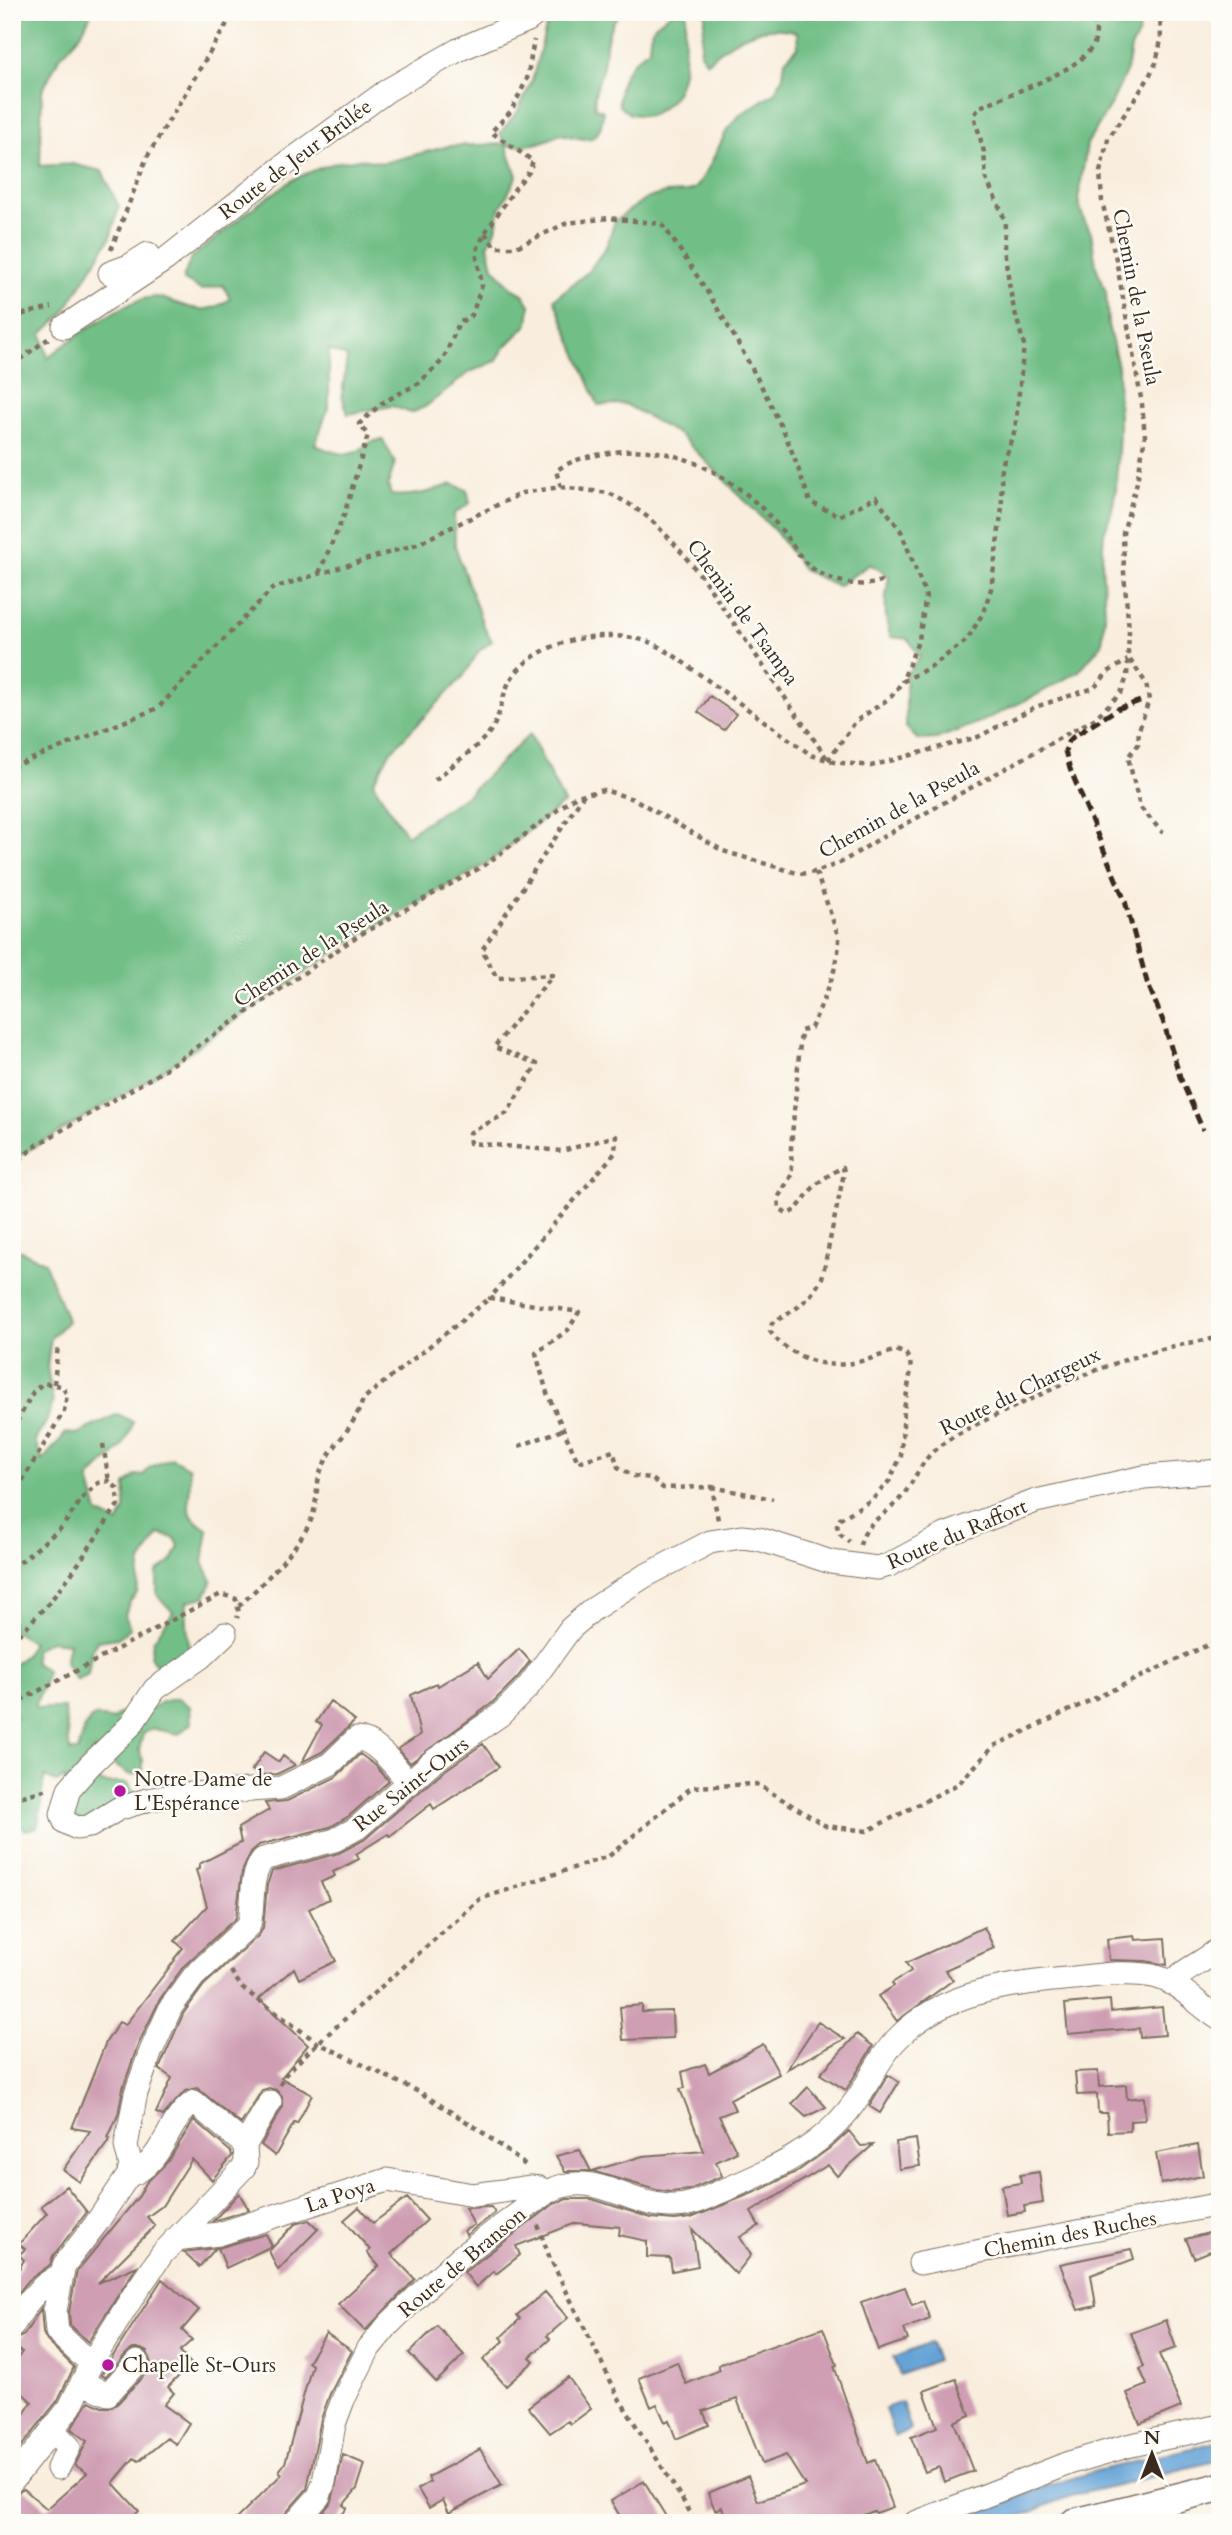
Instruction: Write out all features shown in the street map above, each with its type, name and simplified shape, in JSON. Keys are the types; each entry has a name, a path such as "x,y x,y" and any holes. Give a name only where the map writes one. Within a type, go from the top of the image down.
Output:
{"main road":[{"path":"1074,2523 1220,2487"}],"street":[{"name":"Route de Jeur Brûlée","path":"64,327 166,259 286,164 388,90 458,50 532,16"},
{"path":"105,276 135,262 192,223 202,219 211,222"},
{"name":"Route du Raffort","path":"860,1556 877,1568 889,1565 945,1535 1021,1505 1144,1477 1220,1471"},
{"name":"Rue Saint-Ours","path":"128,2176 131,2166 125,2146 127,2131 135,2093 151,2051 171,2007 194,1976 249,1926 252,1884 255,1870 263,1859 335,1840 357,1828 432,1762 500,1715 528,1687 570,1629 592,1610 692,1550 722,1538 759,1539 831,1562 860,1556"},
{"path":"225,1634 201,1657 155,1689 131,1725 69,1789 62,1814 65,1822 77,1828 90,1826 118,1809 176,1795 281,1788 330,1765 356,1739 363,1738 400,1770 409,1784"},
{"path":"1171,1983 1180,1973 1220,1948"},
{"path":"539,2199 559,2186 593,2183 646,2203 688,2205 807,2150 821,2140 853,2105 899,2036 930,2012 962,1996 996,1987 1104,1975 1155,1976 1171,1983 1220,2019"},
{"path":"136,2362 108,2394 87,2372 79,2353 57,2332 55,2311 64,2265 128,2176 142,2171 159,2151 174,2124 194,2102 245,2144"},
{"path":"12,2481 70,2407 87,2372 135,2293 175,2239 244,2167 245,2144 270,2102"},
{"name":"La Poya","path":"175,2239 219,2234 387,2180 473,2195 531,2187 539,2188 539,2199"},
{"name":"Route de Branson","path":"296,2523 319,2496 334,2424 369,2348 387,2325 432,2282 539,2199"},
{"name":"Chemin des Ruches","path":"920,2263 1220,2204"},
{"path":"12,2327 29,2299 51,2279 61,2275"},
{"path":"915,2523 1069,2463 1127,2446 1220,2426"},
{"path":"52,2429 69,2447 58,2468"}],"path":[{"path":"105,276 147,157 234,12"},
{"path":"902,682 932,666 967,640 983,613 991,589 1002,507 1001,475 1004,458 1015,430 1024,345 1012,301 1004,249 1005,222 986,179 985,152 974,115 980,107 1055,75 1081,60 1094,45 1096,26 1087,12"},
{"name":"Chemin de la Pseula","path":"12,1167 35,1146 156,1075 356,937 485,865 564,803 584,793 604,790 636,800 723,851 743,859 800,874 816,872 842,862 879,838 1094,719 1121,693 1126,684 1129,659 1124,533 1146,436 1116,259 1102,201 1100,172 1108,139 1156,63 1161,40 1160,12"},
{"path":"318,573 344,515 368,435 359,424 382,402 419,383 443,360 458,323 472,315 482,285 476,252 485,233 529,172 533,161 491,132 511,111 527,79 535,43 532,16"},
{"path":"485,233 495,247 516,247 567,223 608,218 663,224 705,285 749,366 786,437 810,502 839,516 876,497 901,531 926,596 919,639 902,682 891,697 856,721 828,760"},
{"path":"12,317 61,302"},
{"path":"12,365 64,327"},
{"path":"561,487 556,471 589,456 635,449 701,464 739,488 777,525 808,564 828,576 854,584 873,585 883,580"},
{"name":"Chemin de Tsampa","path":"12,767 158,708 273,588 417,544 522,493 561,487 609,493 649,518 672,541 702,577 828,760"},
{"path":"435,780 488,733 500,712 506,688 515,673 548,648 571,642 613,636 650,642 673,655 811,755 871,766 978,737 1035,707 1094,688 1108,672 1129,659 1146,683 1149,700 1139,730 1138,744 1128,757 1140,807 1163,833"},
{"path":"239,1606 261,1585 297,1542 311,1520 322,1468 358,1417 363,1399 490,1298 615,1153 616,1136 562,1151 470,1143 469,1133 507,1113 537,1064 494,1046 553,975 497,978 482,950 584,793"},
{"path":"816,872 839,939 839,948 825,997 811,1028 802,1031 790,1148 792,1174 778,1198 779,1208 788,1214 827,1176 843,1167 844,1173 822,1278 803,1305 772,1323 770,1331 776,1340 811,1362 858,1363 895,1350 905,1354 910,1361 901,1456 890,1480 873,1499 840,1518 837,1525 840,1534 860,1556"},
{"path":"490,1298 579,1312 568,1330 537,1353 547,1393 578,1462 613,1451 618,1467 634,1476 651,1478 663,1488 712,1487 773,1499"},
{"name":"Route du Chargeux","path":"860,1556 864,1531 901,1497 922,1463 938,1448 966,1430 1074,1378 1137,1354 1180,1343 1220,1338"},
{"path":"54,1384 58,1345"},
{"path":"12,1430 33,1392 43,1383 62,1386 67,1395 64,1411 12,1498"},
{"path":"519,1446 565,1429"},
{"path":"12,1642 64,1583 118,1504 117,1488 109,1481 103,1444"},
{"path":"12,1569 62,1527 84,1496 98,1483 109,1481"},
{"path":"712,1487 722,1538"},
{"path":"12,1705 221,1594 236,1599 239,1606 239,1613 225,1634"},
{"path":"1214,1642 1220,1631"},
{"path":"270,2102 285,2075 318,2043 480,1899 609,1856 692,1787 757,1784 826,1826 867,1831 958,1784 994,1746 1220,1638"},
{"path":"12,1799 52,1788 69,1789"},
{"path":"220,1952 242,1987 318,2043 397,2080 449,2110 534,2171 549,2256 620,2400 697,2523"}],"green space":[{"path":"12,12 92,12 81,34 59,58 42,91 40,166 72,164 102,171 119,207 110,238 63,314 42,334 48,358 99,321 143,299 158,297 187,307 207,309 230,299 223,285 201,290 183,279 191,258 255,206 294,179 339,162 361,159 383,163 449,146 505,144 500,133 518,111 532,81 550,12 622,12 612,24 596,89 595,108 603,111 602,123 595,136 584,139 560,134 533,144 506,145 517,176 499,211 496,230 488,245 493,267 512,288 523,294 530,305 528,324 505,347 496,361 470,372 425,407 411,413 392,406 348,414 342,396 347,357 329,350 329,405 315,445 333,452 349,454 368,443 383,440 395,462 388,485 391,495 422,493 452,484 467,490 470,503 454,514 455,546 483,625 492,641 479,651 463,677 390,752 373,783 406,835 467,795 530,734 564,803 485,865 356,937 156,1075 12,1160"},
{"path":"673,12 687,12 684,68 678,89 670,101 650,116 630,114 619,106 622,80 635,60 649,49 652,29"},
{"path":"706,12 1141,12 1139,33 1131,48 1127,70 1087,144 1078,200 1091,232 1096,266 1106,292 1108,325 1118,367 1116,490 1104,533 1102,560 1105,614 1102,644 1079,671 985,720 936,739 918,740 906,727 906,675 920,657 908,639 891,637 886,607 889,576 870,564 838,586 803,570 776,532 681,436 625,404 598,405 554,299 588,272 606,247 615,221 648,198 696,188 727,130 740,115 775,92 783,76 785,60 798,47 797,32 772,29 737,40 707,62 700,53"},
{"path":"12,1247 45,1262 67,1321 51,1338 47,1366 53,1403 35,1440 42,1461 66,1433 77,1434 118,1414 133,1422 125,1442 89,1479 98,1513 118,1523 125,1510 126,1485 136,1475 143,1476 150,1467 172,1458 189,1468 189,1510 198,1523 208,1530 203,1562 212,1581 205,1597 187,1601 189,1652 163,1673 151,1658 153,1641 173,1612 157,1595 157,1572 172,1561 179,1546 175,1538 159,1534 141,1562 137,1593 129,1603 125,1615 130,1628 118,1638 97,1641 91,1653 88,1674 76,1680 65,1663 69,1643 50,1641 34,1650 35,1663 46,1670 45,1681 35,1705 38,1708 64,1708 70,1751 78,1751 85,1727 94,1716 113,1720 119,1714 153,1708 161,1702 178,1698 190,1707 191,1723 179,1734 154,1729 143,1733 139,1751 143,1760 143,1773 130,1775 104,1758 97,1772 100,1782 129,1784 134,1793 84,1823 68,1814 65,1778 56,1782 45,1777 37,1827 26,1830 12,1812 12,1720 17,1717 12,1712 12,1666 25,1655 32,1642 12,1630"}],"water":[{"path":"930,2343 937,2360 900,2375 893,2358"},
{"path":"902,2402 911,2430 894,2436 885,2408"},
{"path":"1220,2441 1220,2460 1071,2496 1003,2523 951,2523 1038,2489 1096,2471"}],"building":[{"path":"710,696 736,714 724,730 698,712"},
{"path":"519,1649 530,1661 517,1678 491,1704 410,1763 398,1749 420,1735 411,1695 437,1683 438,1686 478,1662 488,1679"},
{"path":"330,1701 355,1721 322,1752 302,1762 322,1725 316,1722"},
{"path":"483,1744 499,1767 434,1809 431,1804 390,1836 388,1834 356,1854 359,1859 333,1872 335,1876 321,1882 329,1899 309,1909 336,1961 299,1979 294,1968 259,1999 308,2045 281,2078 312,2095 297,2124 294,2123 275,2156 261,2145 282,2108 282,2096 276,2090 262,2090 241,2124 197,2088 185,2091 163,2116 156,2113 172,2078 159,2069 183,2014 204,1985 259,1935 263,1928 267,1885 272,1871 339,1853 364,1840 441,1773"},
{"path":"264,1752 279,1762 283,1756 295,1765 277,1774 260,1775 252,1770"},
{"path":"360,1754 376,1766 389,1781 349,1816 330,1827 259,1845 251,1852 242,1872 236,1918 184,1966 160,1999 138,2045 123,2088 118,2115 108,2138 110,2139 80,2182 63,2170 90,2131 72,2128 106,2042 119,2022 125,2025 175,1960 183,1948 175,1941 207,1906 196,1870 199,1869 199,1864 241,1843 238,1828 269,1810 265,1803 287,1801 336,1777"},
{"path":"984,1927 994,1948 945,1970 953,1980 897,2021 878,1996 911,1971 906,1963"},
{"path":"1134,1936 1135,1940 1165,1938 1167,1965 1109,1960 1107,1939"},
{"path":"1110,2000 1111,2012 1162,2007 1165,2035 1140,2037 1139,2028 1068,2034 1065,2004"},
{"path":"642,2005 642,2012 672,2011 673,2038 623,2040 620,2007"},
{"path":"818,2022 845,2039 787,2069"},
{"path":"857,2034 873,2046 846,2090 820,2074"},
{"path":"763,2044 779,2074 730,2099 735,2110 719,2116 737,2152 716,2162 722,2176 689,2190 670,2192 592,2171 643,2156 704,2151 680,2089 685,2088 682,2072 705,2064 709,2073"},
{"path":"1098,2071 1099,2087 1126,2085 1127,2099 1144,2097 1145,2120 1130,2121 1130,2131 1108,2132 1107,2113 1098,2113 1097,2094 1077,2095 1075,2072"},
{"path":"888,2075 899,2082 880,2113 869,2106"},
{"path":"808,2087 826,2107 806,2117 792,2104"},
{"path":"194,2120 231,2152 232,2156 212,2180 192,2159 162,2206 147,2217 155,2226 98,2283 137,2266 88,2342 70,2325 69,2312 77,2271 139,2196 146,2183 168,2161"},
{"path":"849,2131 861,2146 873,2145 837,2176 828,2165 751,2212 759,2226 740,2237 751,2255 736,2274 692,2229 698,2266 672,2271 670,2258 647,2257 647,2241 619,2235 620,2227 576,2223 516,2246 520,2255 496,2274 494,2271 476,2287 464,2272 554,2204 567,2199 592,2199 651,2218 691,2218 760,2190 798,2171"},
{"path":"916,2139 920,2166 899,2169 896,2142"},
{"path":"1198,2145 1203,2176 1161,2184 1156,2153"},
{"path":"580,2150 591,2171 565,2171 556,2156"},
{"path":"1039,2172 1043,2203 1024,2206 1025,2212 1007,2215 1002,2186 1021,2183 1020,2175"},
{"path":"66,2186 87,2212 53,2256 50,2265 29,2280 12,2300 12,2282 24,2260 19,2255 25,2249 19,2244 47,2213 41,2206"},
{"path":"239,2193 249,2210 213,2221"},
{"path":"407,2198 427,2220 391,2254 415,2279 365,2331 338,2304 379,2266 367,2253 370,2250 344,2220 359,2207 373,2223"},
{"path":"491,2207 495,2213 466,2235 464,2231 474,2225 465,2208"},
{"path":"309,2220 318,2229 278,2270 269,2251 295,2224"},
{"path":"1220,2230 1220,2247 1194,2258 1186,2239"},
{"path":"266,2234 272,2246 226,2268 218,2248"},
{"path":"216,2248 199,2267 183,2252"},
{"path":"1131,2249 1134,2259 1091,2275 1096,2306 1078,2310 1060,2264"},
{"path":"162,2279 199,2310 182,2330 192,2340 180,2351 191,2364 168,2387 174,2393 164,2405 189,2423 176,2444 167,2438 139,2461 134,2458 113,2483 139,2511 125,2523 12,2523 12,2495 24,2489 47,2509 87,2473 75,2465 87,2441 71,2429 89,2401 102,2407 112,2407 148,2371 151,2364 147,2352 133,2349 105,2377 101,2375"},
{"path":"905,2287 912,2305 923,2301 930,2319 904,2329 908,2340 878,2350 861,2302"},
{"path":"545,2292 568,2318 547,2336 550,2339 530,2357 534,2361 506,2386 483,2360 504,2341 501,2337 520,2319 517,2315"},
{"path":"41,2308 43,2333 47,2341 74,2367 58,2400 12,2458 12,2432 32,2402 12,2384 12,2367 22,2352 13,2348 15,2340 24,2335"},
{"path":"1166,2320 1176,2348 1159,2354 1181,2407 1140,2424 1127,2393 1147,2385 1140,2369 1144,2367 1131,2333"},
{"path":"437,2326 464,2355 436,2382 409,2353"},
{"path":"823,2328 868,2463 875,2460 893,2507 841,2523 728,2523 722,2507 715,2510 708,2493 748,2476 758,2501 805,2485 786,2455 762,2464 737,2399 703,2411 709,2425 676,2439 669,2420 665,2422 657,2404 651,2407 639,2378 677,2362 686,2384 720,2370 718,2365"},
{"path":"326,2333 352,2351 330,2394 321,2419 307,2489 285,2514 281,2523 232,2523 282,2474 279,2471 285,2463 312,2365 308,2362"},
{"path":"568,2377 591,2409 571,2424 568,2421 550,2433 528,2407"},
{"path":"956,2379 970,2415 954,2422 973,2471 944,2482 939,2467 925,2472 911,2437 937,2427 924,2391"},
{"path":"480,2449 502,2485 449,2513 443,2500 429,2508 418,2489 430,2482 428,2477"},
{"path":"343,2455 365,2464 357,2489 343,2505 347,2508 336,2523 314,2523 332,2501"},
{"path":"644,2481 670,2523 624,2523 611,2501"}],"railway":[{"path":"1140,701 1117,709 1073,737 1065,751 1125,901 1147,982 1163,1021 1180,1077 1203,1130"}],"place":[{"name":"Notre Dame de L'Espérance","path":"120,1791"},
{"name":"Chapelle St-Ours","path":"108,2365"}]}
